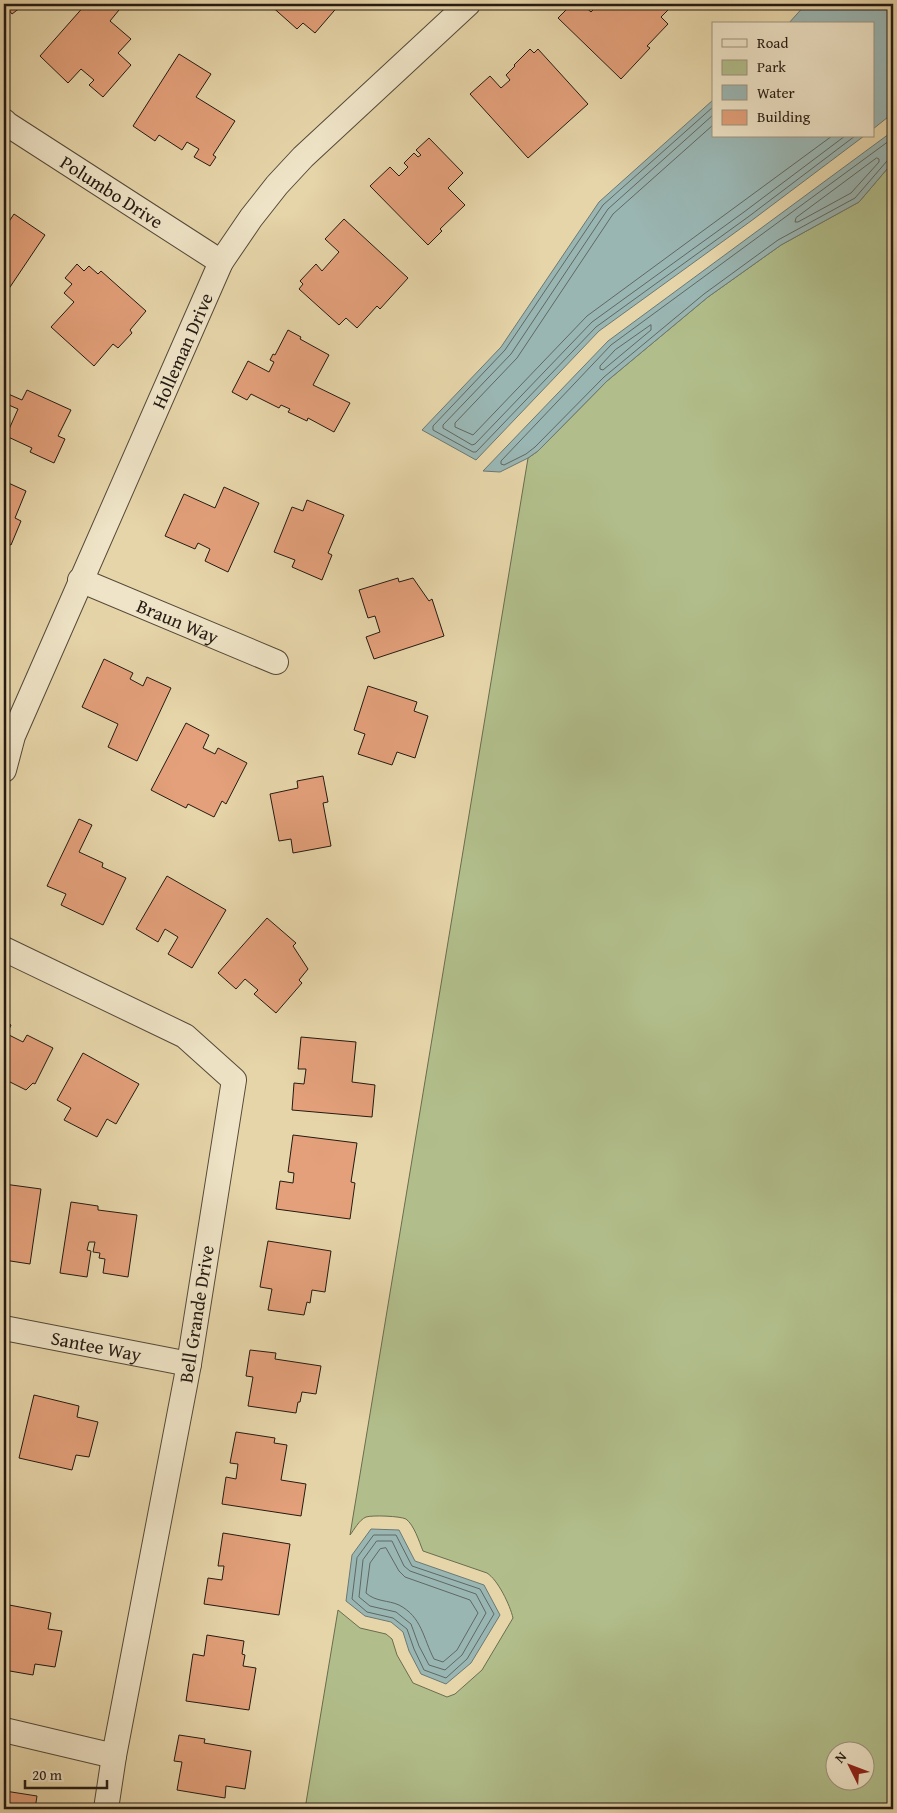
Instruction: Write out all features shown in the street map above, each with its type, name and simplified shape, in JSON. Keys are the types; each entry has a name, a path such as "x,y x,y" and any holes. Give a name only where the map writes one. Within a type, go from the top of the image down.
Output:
{"street":[{"name":"Holleman Drive","path":"4,770 13,736 221,262 251,218 277,185 303,157 462,6"},
{"name":"Polumbo Drive","path":"4,121 221,262"},
{"name":"Braun Way","path":"80,580 276,662"},
{"name":"Bell Grande Drive","path":"4,949 185,1036 234,1080 189,1364 114,1756 106,1809"},
{"name":"Santee Way","path":"4,1328 189,1364"},
{"path":"4,1730 114,1756"}],"green space":[{"path":"893,162 893,1809 305,1809 338,1610 360,1628 386,1634 392,1639 397,1655 413,1683 447,1697 455,1694 482,1670 513,1618 503,1593 491,1576 423,1551 414,1529 406,1519 386,1516 366,1517 363,1518 350,1535 528,458 538,451 607,381 708,297 781,245 859,202"}],"water":[{"path":"806,4 893,4 893,113 874,128 874,22 790,22"},
{"path":"712,101 712,138 861,138 599,331 476,460 422,430 501,347 599,202"},
{"path":"893,131 893,162 859,202 781,245 708,297 607,381 538,451 500,472 483,471 608,341"},
{"path":"371,1529 399,1530 415,1561 484,1585 500,1615 471,1663 446,1684 421,1674 409,1651 403,1632 391,1622 365,1616 346,1601 352,1555"}],"building":[{"path":"4,4 25,4 12,14"},
{"path":"86,4 112,4 119,10 110,21 131,39 118,53 131,65 103,97 89,85 94,80 81,69 68,83 40,56"},
{"path":"269,4 340,4 315,33 303,23 297,29"},
{"path":"572,4 582,4 591,12 599,4 662,4 668,10 661,17 668,24 647,46 650,48 621,79 558,18"},
{"path":"530,49 534,53 538,49 588,104 528,158 470,94 490,76 501,88 510,80 506,75"},
{"path":"179,54 211,74 196,97 235,121 213,155 216,157 210,166 194,157 199,149 187,142 182,150 159,135 155,141 133,126"},
{"path":"429,138 463,173 448,188 465,205 440,229 442,231 428,245 370,186 390,167 399,176 408,167 404,163 414,153 418,157 421,155 416,150"},
{"path":"14,214 45,235 4,296 4,229"},
{"path":"344,219 408,278 380,309 377,306 357,328 346,318 339,325 299,289 303,284 300,281 316,264 322,271 339,252 325,239"},
{"path":"77,264 84,271 89,266 98,274 101,271 146,311 130,330 132,333 118,348 113,344 94,366 51,327 74,302 64,293 72,284 65,278"},
{"path":"288,330 329,355 313,385 350,403 334,432 308,418 307,421 288,412 290,409 281,405 279,408 251,394 247,400 232,392 248,361 269,372 274,362 270,360 273,354 275,355"},
{"path":"27,390 71,410 58,436 65,439 54,463 30,452 32,448 6,436 18,409 4,403 6,393 22,400"},
{"path":"4,481 26,491 15,518 21,521 11,545 4,542"},
{"path":"224,487 259,503 228,572 205,561 210,549 198,543 195,549 165,536 184,494 215,508"},
{"path":"307,500 344,515 328,553 332,555 322,580 292,567 295,560 274,552 292,507 303,511"},
{"path":"398,578 399,582 413,578 429,601 432,599 444,636 374,659 366,637 380,632 375,616 368,618 359,590"},
{"path":"104,659 133,673 130,679 143,686 147,677 171,688 137,761 108,747 118,724 82,707"},
{"path":"368,686 417,702 414,711 428,716 415,758 397,752 392,765 358,754 365,734 354,730"},
{"path":"186,723 209,735 203,748 215,754 218,748 247,763 226,804 222,801 214,817 188,804 186,808 151,790"},
{"path":"323,776 328,802 323,803 331,846 293,853 291,839 279,841 270,794 298,788 297,781"},
{"path":"79,819 92,825 79,852 103,863 102,867 126,878 103,925 61,905 66,894 47,886"},
{"path":"167,876 226,910 192,968 168,954 178,937 165,929 158,942 136,929"},
{"path":"267,918 296,943 293,946 308,969 299,980 302,983 276,1013 254,994 258,990 245,979 236,989 218,973"},
{"path":"4,1021 11,1025 7,1034 23,1042 27,1035 53,1048 35,1084 33,1083 26,1090 4,1079"},
{"path":"301,1037 356,1042 352,1082 375,1085 372,1117 292,1110 294,1083 304,1084 306,1069 298,1069"},
{"path":"83,1053 139,1084 116,1124 107,1119 97,1137 64,1120 71,1108 57,1100"},
{"path":"293,1135 357,1143 351,1182 355,1183 350,1219 276,1209 280,1181 293,1183 294,1173 288,1172"},
{"path":"4,1184 41,1189 30,1264 4,1260 6,1246 4,1246"},
{"path":"71,1202 98,1206 98,1210 137,1215 128,1277 103,1273 105,1259 99,1258 100,1253 93,1252 95,1242 89,1242 87,1250 91,1251 87,1277 60,1273"},
{"path":"268,1241 331,1251 325,1292 312,1290 310,1303 307,1302 304,1315 268,1310 272,1289 260,1287"},
{"path":"250,1350 276,1353 275,1359 321,1366 316,1394 302,1392 296,1413 248,1406 253,1377 246,1376"},
{"path":"34,1395 79,1406 77,1417 98,1422 89,1457 76,1455 72,1470 19,1458"},
{"path":"236,1432 275,1438 274,1443 287,1445 281,1480 306,1484 301,1516 222,1504 226,1477 236,1479 238,1464 230,1463"},
{"path":"223,1533 290,1544 279,1615 204,1604 208,1578 222,1580 224,1566 218,1566"},
{"path":"4,1604 51,1613 48,1629 62,1631 55,1667 35,1664 33,1675 4,1670"},
{"path":"207,1635 244,1641 242,1654 245,1655 243,1666 256,1668 249,1710 186,1701 193,1654 204,1656"},
{"path":"179,1735 205,1739 204,1743 251,1751 245,1789 226,1786 225,1798 177,1790 182,1762 174,1761"},
{"path":"5,1791 37,1796 35,1809 4,1809"}]}
